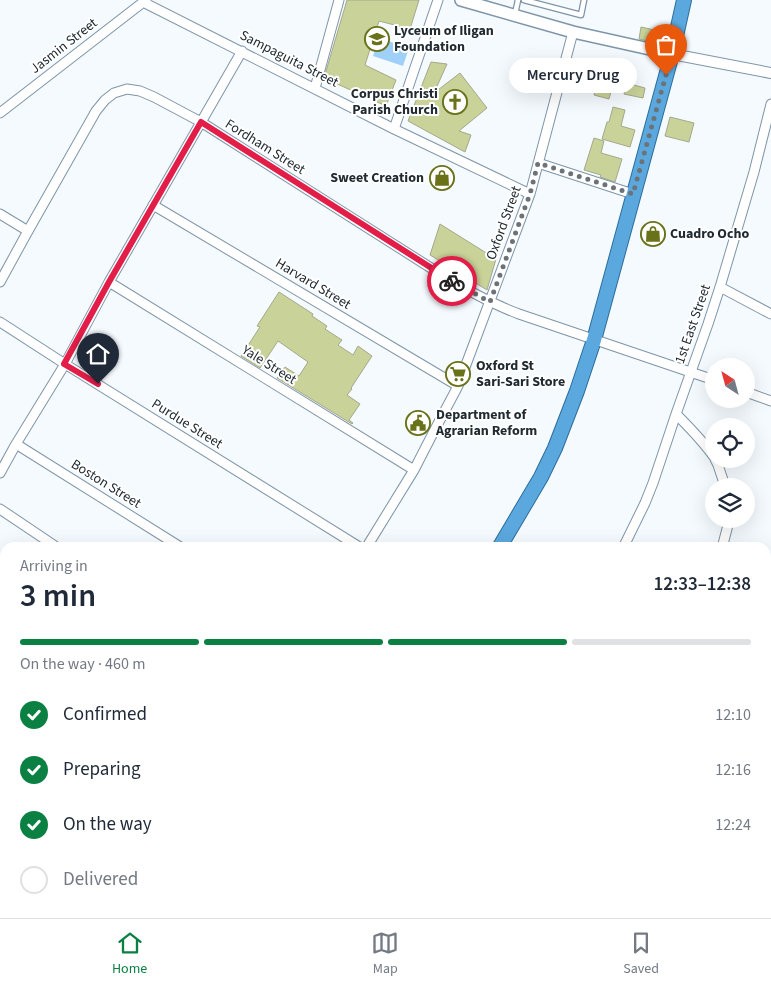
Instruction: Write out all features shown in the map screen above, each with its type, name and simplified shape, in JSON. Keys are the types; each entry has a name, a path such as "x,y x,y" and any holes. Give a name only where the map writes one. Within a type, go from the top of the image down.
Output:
{"highway":[{"path":"503,542 541,477 555,448 577,391 594,340 672,54 684,0"}],"main road":[{"path":"461,0 573,32 672,54"}],"street":[{"path":"314,88 339,0"},
{"path":"394,129 438,0"},
{"name":"Sampaguita Street","path":"144,1 394,129 530,194"},
{"name":"Jasmin Street","path":"0,113 144,1"},
{"name":"Oxford Street","path":"370,542 414,470 458,386 530,194 573,32"},
{"path":"0,472 64,364 153,204 242,51"},
{"path":"672,54 771,73"},
{"name":"Fordham Street","path":"0,282 96,111 114,93 127,90 140,91 201,122 473,294 510,311 705,377"},
{"name":"1st East Street","path":"626,542 648,496 720,287 754,172 771,104"},
{"path":"538,163 633,194"},
{"name":"Harvard Street","path":"153,204 458,386"},
{"path":"0,214 28,231"},
{"name":"Yale Street","path":"109,282 414,470"},
{"path":"720,287 771,314"},
{"name":"Purdue Street","path":"0,322 64,364 351,542"},
{"path":"755,395 771,401"},
{"path":"676,414 705,445"},
{"name":"Boston Street","path":"16,444 172,542"},
{"path":"0,509 49,542"},
{"path":"724,542 727,528"}],"lane":[{"path":"514,15 518,0"},
{"path":"524,0 581,15 584,0"}],"shaded area":[{"path":"379,38 409,48 403,66 373,56"}],"building":[{"name":"Lyceum of Iligan Foundation","path":"347,0 419,0 410,29 379,21 365,65 396,80 386,106 324,78"},
{"path":"641,27 668,33 665,45 639,39"},
{"path":"431,62 447,64 434,93 460,73 487,108 459,131 471,135 465,152 408,121"},
{"path":"604,62 618,66 609,99 594,95"},
{"path":"627,83 645,88 643,98 624,94"},
{"path":"613,107 625,110 621,126 635,130 630,147 602,139"},
{"path":"670,117 694,123 689,142 665,136"},
{"path":"594,138 604,141 601,153 622,159 615,182 584,170"},
{"path":"440,224 496,259 487,290 430,255"},
{"path":"279,292 313,314 312,316 327,326 325,329 342,340 338,345 353,355 358,346 372,356 347,395 360,404 349,420 352,424 277,378 285,367 299,376 308,362 278,341 260,368 241,356 260,327 257,326"}],"way so far":[{"path":"452,281 490,302 530,194 538,163 633,194 666,75"}],"place":[{"name":"Lyceum of Iligan Foundation","path":"377,39"},
{"name":"Mercury Drug","path":"666,75"},
{"name":"Corpus Christi Parish Church","path":"455,102"},
{"name":"Sweet Creation","path":"442,178"},
{"name":"Cuadro Ocho","path":"653,234"},
{"name":"Oxford St Sari-Sari Store","path":"458,374"},
{"name":"Department of Agrarian Reform","path":"418,423"}],"route":[{"path":"98,384 64,364 201,122 452,281"}]}
